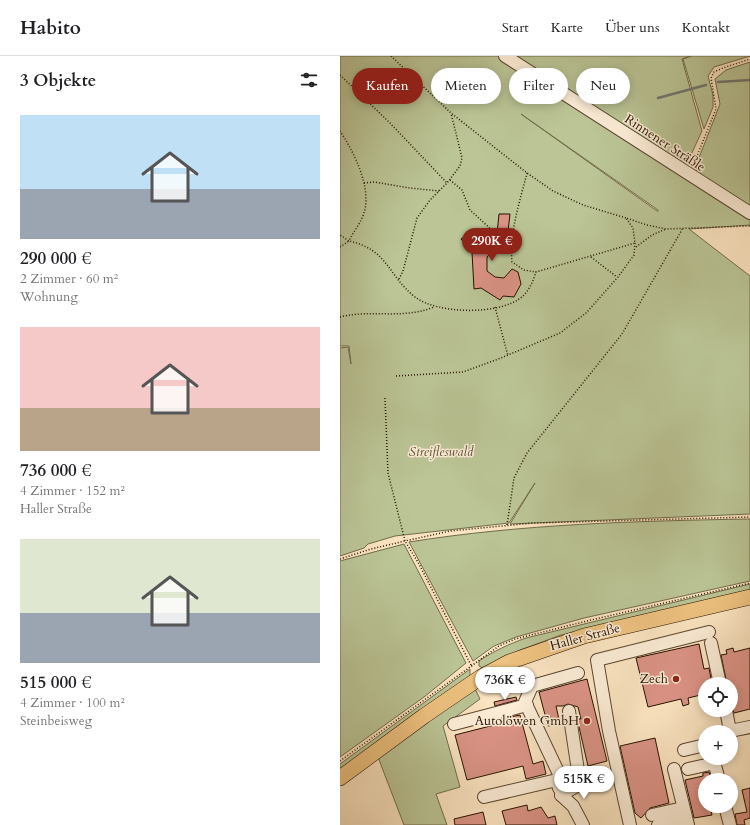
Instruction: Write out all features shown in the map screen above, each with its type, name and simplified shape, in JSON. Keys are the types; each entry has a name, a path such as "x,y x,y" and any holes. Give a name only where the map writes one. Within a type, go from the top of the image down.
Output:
{"main road":[{"name":"Haller Straße","path":"340,778 424,716 481,677 509,662 584,636 750,597"}],"street":[{"name":"Rinnener Sträßle","path":"505,56 690,176 750,213"},
{"path":"630,825 609,731 597,660 710,637 719,677"},
{"path":"578,673 532,686 525,702 560,776 557,780 561,795 574,806 583,825"},
{"path":"454,724 527,705"},
{"path":"561,795 580,784 569,711"},
{"path":"727,717 730,731 750,727"},
{"path":"684,750 698,747"},
{"path":"688,769 700,765"},
{"path":"655,820 686,817 674,769"},
{"path":"484,797 557,780"},
{"path":"727,813 730,825"}],"path":[{"path":"391,56 451,112 526,173 553,191 583,205 647,226 666,229 750,226"},
{"path":"690,176 692,167 716,109 710,78 714,72 750,59"},
{"path":"340,75 401,133 448,183"},
{"path":"399,279 403,271 417,218 430,200 448,183 460,166 462,158 451,112"},
{"path":"340,131 353,150 364,183 364,213 348,241 340,247"},
{"path":"526,173 511,251 512,262 524,270 536,272 635,243"},
{"path":"450,180 462,190 470,210 494,232"},
{"path":"364,183 374,182 440,191"},
{"path":"396,376 463,372 508,356 560,333 586,313 618,277 634,255 636,247 633,228 626,218"},
{"path":"507,525 514,478 527,453 622,334 683,228"},
{"path":"636,247 652,235 666,229"},
{"path":"340,235 348,241 363,244 380,255 415,297 434,307 450,310 495,307 510,303 522,297 531,286 536,272"},
{"path":"591,257 618,277"},
{"path":"340,317 353,314 393,315 424,311 434,307"},
{"path":"495,307 508,356"},
{"path":"340,761 471,666 447,615 405,542 388,473 385,398"},
{"path":"340,559 371,549 450,532 507,525 750,517"}],"green space":[{"name":"Streifleswald","path":"340,56 498,56 516,68 509,68 509,104 568,104 568,102 750,220 750,225 689,229 750,276 750,514 510,524 535,483 509,523 395,536 368,544 364,548 340,556 340,348 348,347 351,364 349,346 340,346","holes":["521,114 658,210 657,211"]},
{"path":"517,56 690,56 682,59 702,131 684,170 587,104 630,104 630,68 576,68 576,96 568,91 568,68 535,68"},
{"path":"692,56 750,56 714,67 708,76 713,95 713,107 704,129 683,59"},
{"path":"750,62 750,208 698,174 695,168 720,104 715,79 726,70"},
{"path":"750,519 750,581 584,618 516,637 494,646 473,661 409,542 494,531 579,524"},
{"path":"404,544 466,663 424,697 340,757 340,561"},
{"path":"750,584 750,591 561,635 520,650 483,668 479,666 479,661 485,657 526,638"},
{"path":"470,669 470,676 340,772 340,764"},
{"path":"474,687 480,699 443,726 460,787 436,794 447,825 404,825 378,757"}],"building":[{"path":"499,214 510,214 507,240 505,240 505,248 495,249 487,257 487,271 495,277 504,278 512,269 518,272 521,284 514,297 503,296 500,300 481,288 474,289 472,252 461,239 474,230 484,242 491,235 497,234"},
{"name":"Zech","path":"699,644 704,669 709,668 711,677 698,677 698,696 688,698 689,704 683,706 681,699 648,707 636,658"},
{"path":"733,648 734,652 750,648 750,709 738,712 738,677 726,677 721,655 727,654 726,650"},
{"name":"Autolöwen GmbH","path":"587,679 607,761 588,766 579,727 578,719 581,719 578,707 568,704 556,706 560,724 548,726 539,692"},
{"path":"516,697 517,700 495,706 494,702"},
{"path":"520,715 533,764 543,761 546,774 526,779 523,766 467,780 455,735 506,722 505,718"},
{"path":"655,738 669,803 650,808 641,818 635,813 620,746"},
{"path":"698,777 698,813 712,813 712,815 694,818 685,780"},
{"path":"750,788 750,818 744,820 745,825 737,825 735,814 747,812 742,790"},
{"path":"527,805 528,811 541,807 548,818 555,816 557,825 506,825 502,811"},
{"path":"483,812 486,825 455,825 454,819"}],"waterway":[{"path":"718,82 750,80"},
{"path":"658,98 706,85"}],"place":[{"name":"Zech","path":"676,679"},
{"name":"Autolöwen GmbH","path":"587,721"}]}
